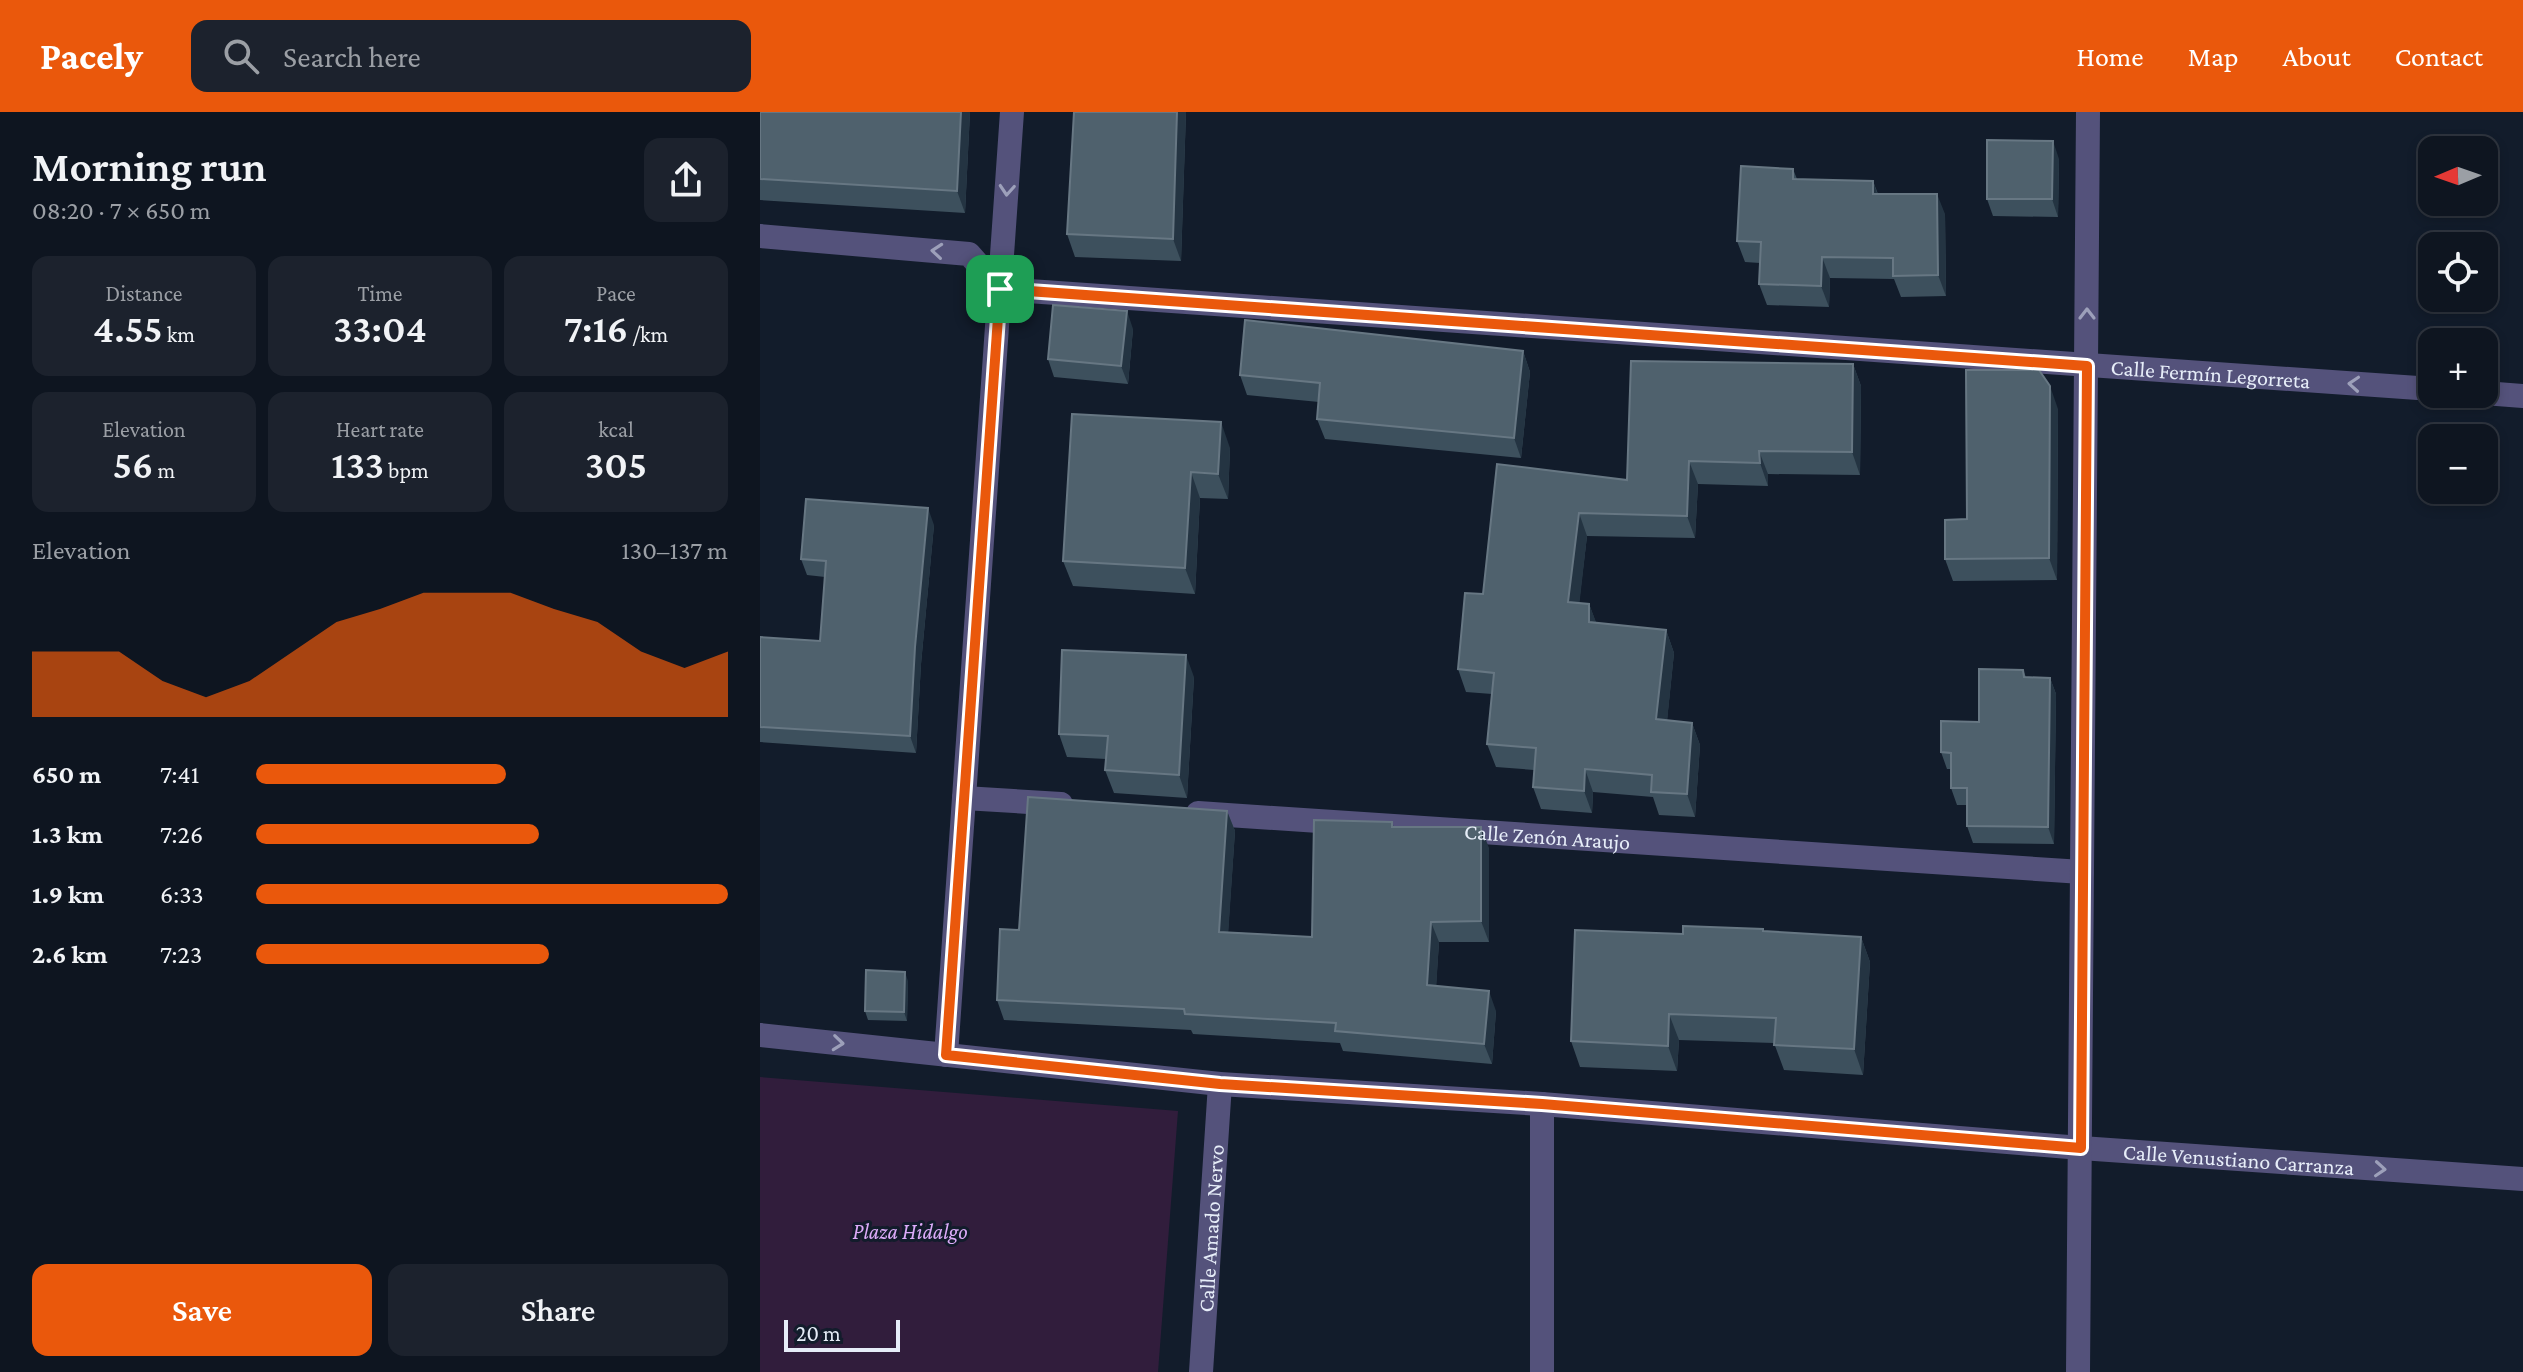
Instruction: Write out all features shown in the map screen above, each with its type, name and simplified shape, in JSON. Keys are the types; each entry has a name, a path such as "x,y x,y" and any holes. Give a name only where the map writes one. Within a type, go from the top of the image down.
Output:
{"street":[{"path":"946,1055 1012,112"},
{"path":"2078,1372 2088,112"},
{"path":"760,236 969,254 1000,289"},
{"name":"Calle Fermín Legorreta","path":"1000,289 2418,388"},
{"path":"2498,394 2523,396"},
{"path":"964,798 1090,806"},
{"name":"Calle Zenón Araujo","path":"1169,811 2082,872"},
{"name":"Calle Venustiano Carranza","path":"760,1035 1220,1084 1542,1104 2081,1148 2523,1179"},
{"name":"Calle Amado Nervo","path":"1201,1372 1220,1084"},
{"path":"1542,1104 1542,1372"}],"green space":[{"name":"Plaza Hidalgo","path":"760,1077 1178,1111 1158,1372 760,1372"}],"building":[{"path":"760,112 961,112 957,191 760,179"},
{"path":"1074,112 1177,112 1173,239 1067,234"},
{"path":"1987,140 2053,141 2052,199 1987,199"},
{"path":"1741,166 1793,169 1793,179 1873,181 1873,194 1937,194 1938,275 1893,276 1893,258 1822,257 1821,286 1759,284 1761,242 1737,241"},
{"path":"1053,305 1127,311 1121,366 1048,359"},
{"path":"1245,320 1523,351 1514,438 1317,419 1320,383 1240,375"},
{"path":"1631,361 1853,364 1852,452 1759,451 1760,463 1689,461 1687,516 1579,513 1568,602 1589,604 1589,622 1666,630 1656,719 1692,723 1687,794 1651,792 1652,775 1585,769 1584,791 1533,787 1536,748 1487,744 1494,673 1458,669 1465,593 1483,594 1497,464 1627,480"},
{"path":"1966,370 2039,370 2050,386 2049,558 1945,559 1945,520 1967,519"},
{"path":"1072,414 1221,422 1218,474 1191,472 1185,568 1063,561"},
{"path":"806,499 928,508 910,736 760,727 760,637 820,641 826,561 801,559"},
{"path":"1062,650 1186,655 1179,775 1105,770 1108,736 1059,734"},
{"path":"1979,669 2023,670 2024,677 2050,678 2048,827 1967,826 1967,788 1951,788 1951,753 1941,752 1941,721 1979,722"},
{"path":"1028,797 1227,811 1219,932 1312,937 1314,820 1392,822 1392,827 1481,827 1481,921 1431,922 1427,985 1489,991 1484,1044 1335,1031 1336,1023 1185,1014 1184,1009 997,1000 1000,929 1019,930"},
{"path":"1683,926 1861,937 1854,1049 1774,1045 1776,1018 1669,1014 1668,1046 1571,1041 1575,930 1683,934"},
{"path":"866,970 905,972 904,1012 865,1011"}],"route":[{"path":"1000,289 2087,366 2081,1148 1542,1104 1220,1084 946,1055 1000,289"}]}
